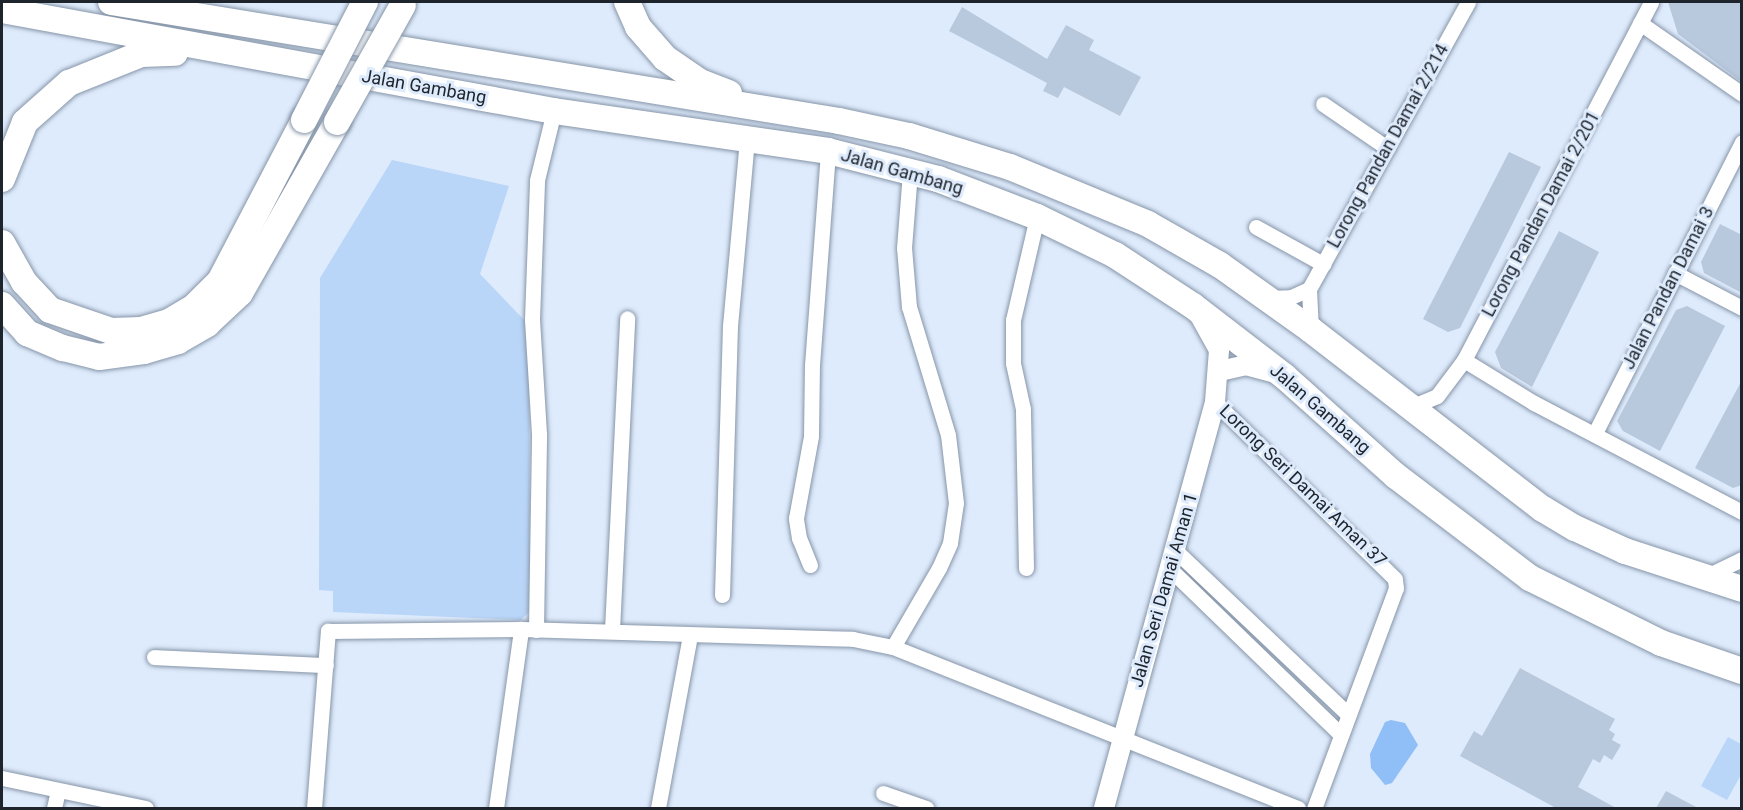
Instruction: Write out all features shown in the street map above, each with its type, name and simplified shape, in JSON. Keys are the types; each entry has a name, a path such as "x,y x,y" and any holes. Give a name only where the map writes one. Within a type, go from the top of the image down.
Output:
{"highway":[{"name":"Jalan Gambang","path":"111,2 777,111 909,136 1076,192 1220,264 1567,523 1625,551 1742,590"},
{"path":"2,243 24,282 50,310 111,330 141,330 169,321 194,307 220,281 365,2"},
{"path":"627,2 638,27 665,57 700,82 777,111"},
{"path":"2,305 27,333 63,348 99,357 144,351 178,341 207,324 240,293 404,3"},
{"name":"Jalan Gambang","path":"2,10 554,111 828,151 910,172 1037,217 1115,255 1193,306 1284,376 1396,476 1530,578 1661,644 1742,671"},
{"path":"2,179 25,122 69,83 141,54 233,53"}],"street":[{"name":"Lorong Pandan Damai 2/214","path":"1309,289 1468,2"},
{"name":"Lorong Pandan Damai 2/201","path":"1411,407 1437,396 1464,360 1651,2"},
{"path":"1640,23 1742,94"},
{"path":"1323,104 1387,148"},
{"path":"496,808 528,629 539,434 532,319 537,180 554,111"},
{"path":"722,595 730,326 747,138"},
{"name":"Jalan Pandan Damai 3","path":"1595,433 1742,142"},
{"path":"810,565 799,538 796,518 811,436 812,365 828,151"},
{"path":"893,647 939,568 950,543 956,503 948,435 909,307 904,248 910,172"},
{"path":"1026,568 1023,409 1013,363 1013,320 1037,217"},
{"path":"1256,227 1323,264"},
{"path":"1675,273 1742,308"},
{"path":"1267,298 1291,297 1309,289 1311,330"},
{"name":"Jalan Seri Damai Aman 1","path":"1104,808 1174,561 1215,402 1220,370 1214,336 1193,306"},
{"path":"612,630 627,318"},
{"path":"1464,360 1534,403 1742,512"},
{"path":"1220,370 1246,365 1284,376"},
{"name":"Lorong Seri Damai Aman 37","path":"1215,402 1390,570 1396,588 1348,714"},
{"path":"1705,577 1742,559"},
{"path":"1174,561 1348,714 1314,808"},
{"path":"1174,561 1340,734"},
{"path":"314,808 328,631 528,629 853,639 893,647 1298,808"},
{"path":"658,808 690,635"},
{"path":"154,657 326,665"},
{"path":"2,778 146,808"},
{"path":"54,808 58,790"},
{"path":"883,793 926,808"}],"shaded area":[{"path":"392,160 509,186 480,274 529,325 530,611 521,620 333,612 333,591 319,590 320,278"},
{"path":"1391,720 1405,723 1418,745 1392,783 1385,785 1371,768 1370,754 1385,722"},
{"path":"1728,737 1741,744 1742,773 1727,800 1701,786"}],"building":[{"path":"1668,2 1742,2 1742,82 1678,34"},
{"path":"962,7 1047,59 1066,25 1094,40 1089,50 1141,77 1120,116 1064,87 1058,98 1043,91 1047,83 949,31"},
{"path":"1509,152 1541,167 1460,328 1448,332 1423,319"},
{"path":"1720,224 1742,235 1742,293 1704,273 1701,262"},
{"path":"1559,231 1599,252 1532,387 1501,368 1495,352"},
{"path":"1687,306 1725,326 1660,451 1623,431 1617,421 1676,310"},
{"path":"1742,380 1742,485 1733,488 1695,468"},
{"path":"1520,668 1615,719 1609,730 1615,734 1612,740 1621,745 1612,760 1604,755 1600,763 1593,759 1578,787 1616,808 1556,808 1460,756 1474,731 1482,736"},
{"path":"1666,791 1698,808 1656,808"}]}
